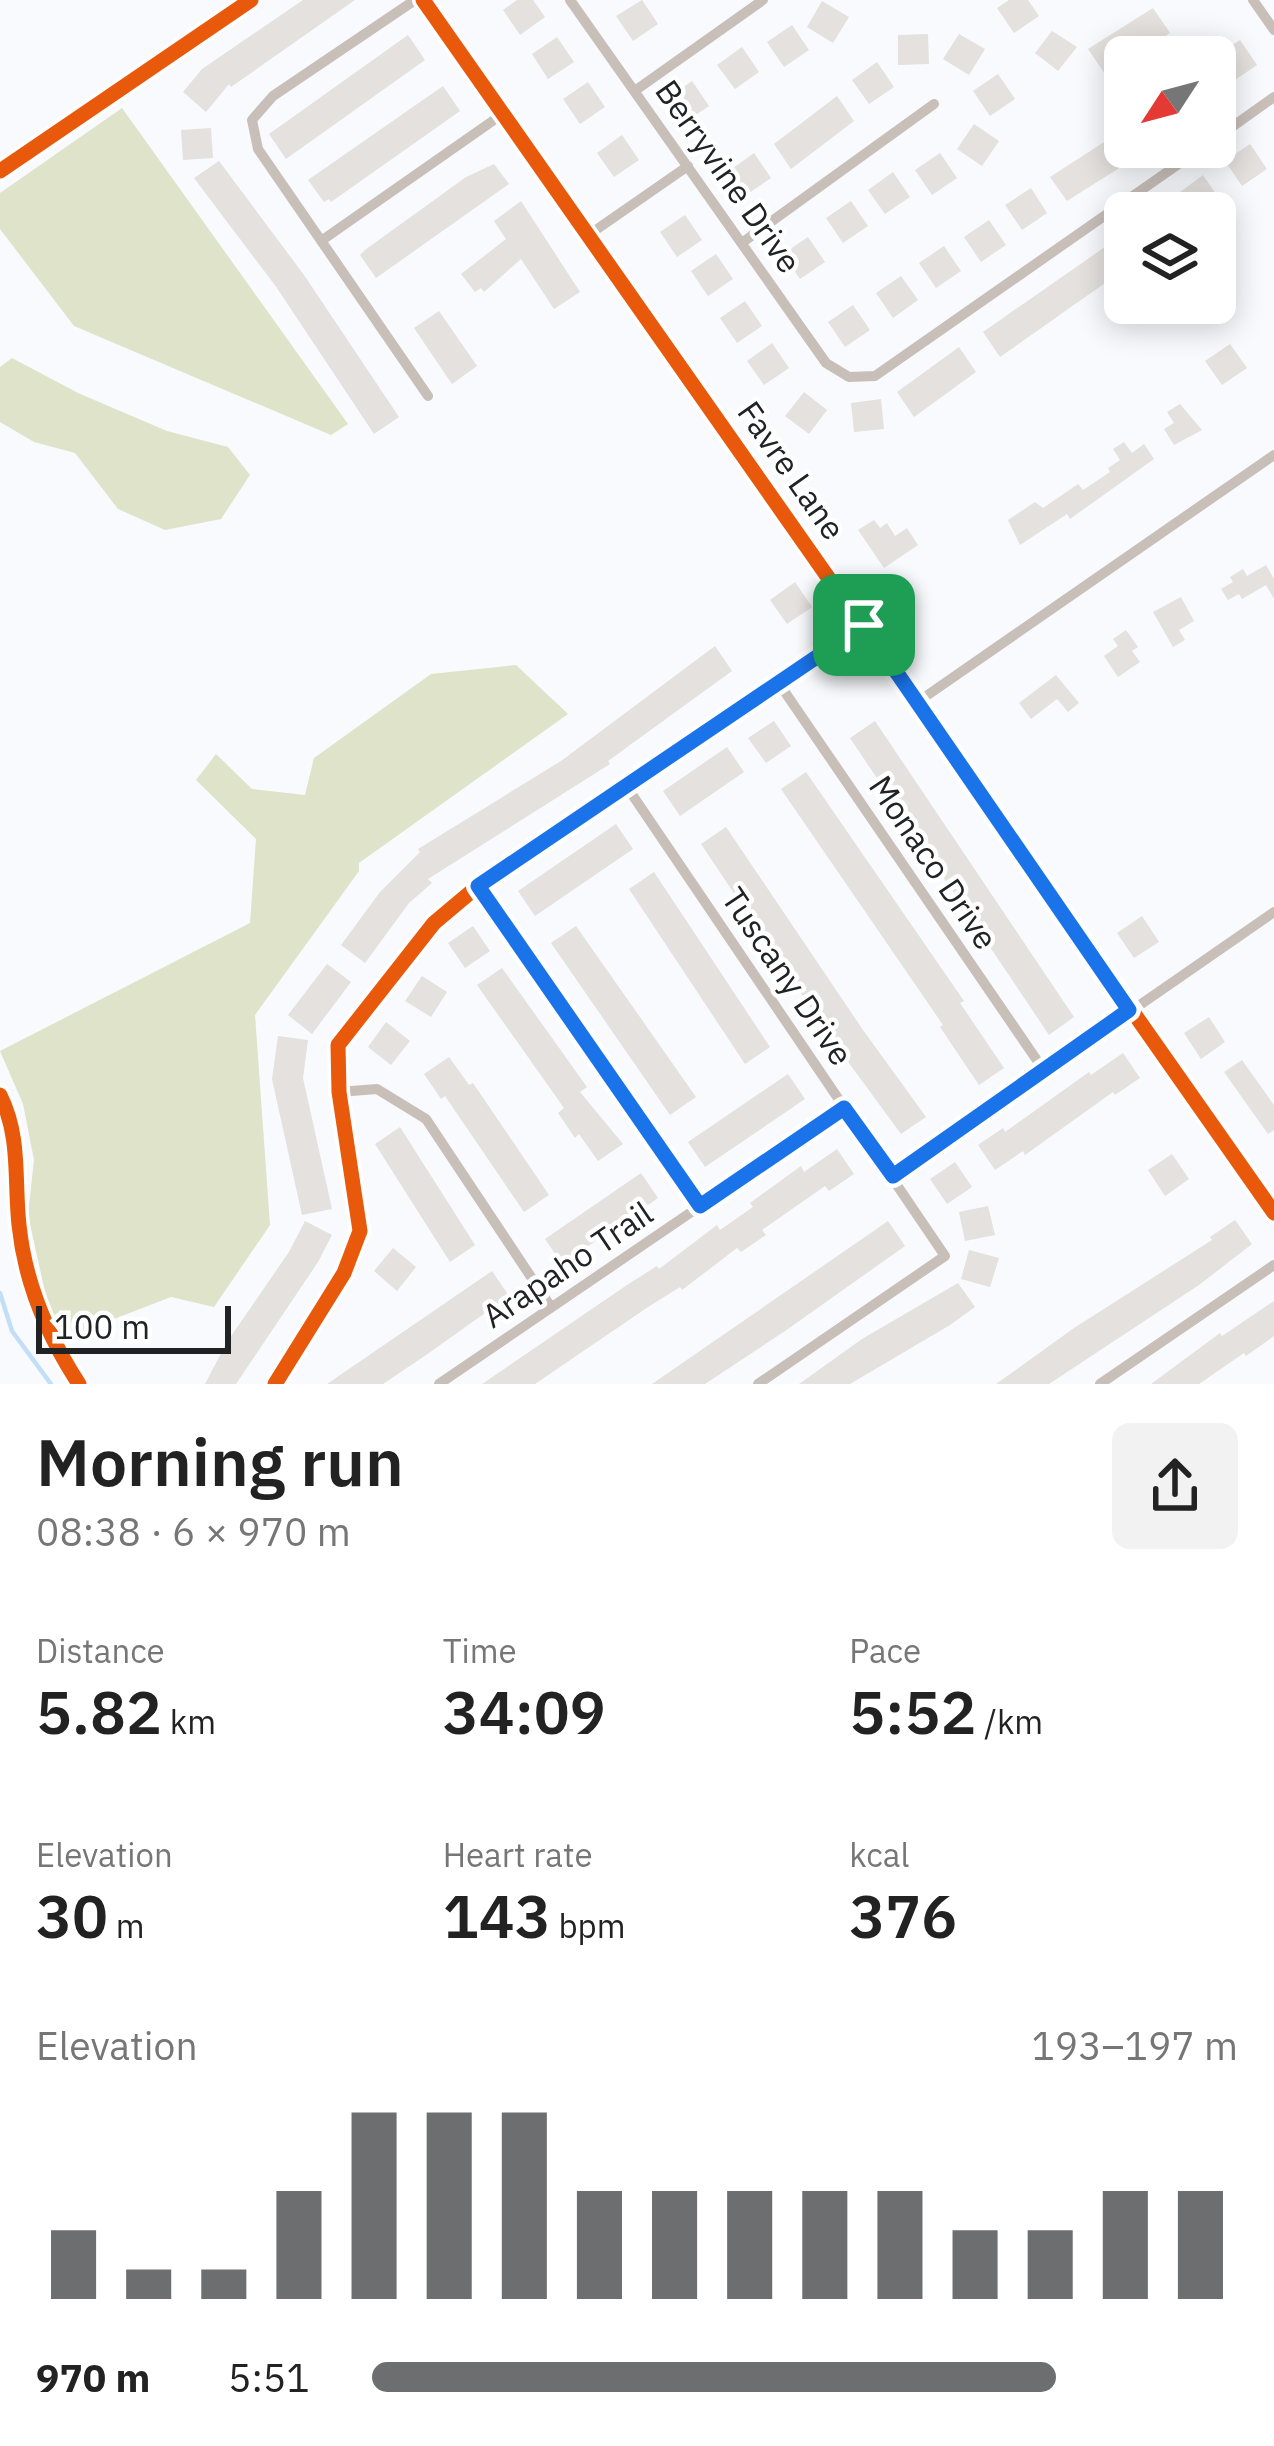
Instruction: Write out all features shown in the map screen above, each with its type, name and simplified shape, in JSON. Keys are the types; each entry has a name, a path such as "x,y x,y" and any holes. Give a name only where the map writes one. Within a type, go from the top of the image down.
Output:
{"street":[{"path":"0,172 251,0"},
{"path":"419,0 273,96 252,120 258,149 428,396"},
{"name":"Favre Lane","path":"419,0 590,234 1274,1213"},
{"name":"Berryvine Drive","path":"570,0 826,363 849,377 875,376 1173,168"},
{"path":"636,90 763,0"},
{"path":"1253,0 1274,31"},
{"path":"1236,124 1274,98"},
{"path":"742,242 934,104"},
{"path":"321,241 504,113"},
{"path":"590,234 688,166"},
{"path":"919,701 1274,455"},
{"path":"275,1384 344,1274 360,1231 339,1093 338,1045 434,923 478,886 864,625"},
{"name":"Monaco Drive","path":"778,682 1045,1072"},
{"name":"Tuscany Drive","path":"627,787 945,1256 758,1384"},
{"path":"478,886 700,1206"},
{"path":"893,1176 1274,912"},
{"path":"339,1093 377,1090 426,1119 551,1307"},
{"name":"Arapaho Trail","path":"439,1384 844,1108"},
{"path":"1100,1384 1274,1265"}],"green space":[{"path":"122,108 348,424 331,435 74,326 0,229 0,193"},
{"path":"12,358 167,431 228,447 250,475 221,519 165,530 118,509 75,453 34,442 0,422 0,367"},
{"path":"516,665 568,714 359,863 359,871 255,1015 270,1225 214,1307 171,1297 75,1334 49,1310 28,1215 34,1160 23,1104 0,1051 250,923 256,839 196,780 216,754 252,789 305,795 314,758 431,674"}],"building":[{"path":"303,0 355,0 231,87 229,84 206,112 183,92 202,69"},
{"path":"517,0 533,0 545,17 520,35 503,10"},
{"path":"642,0 658,24 633,41 616,16"},
{"path":"1009,0 1028,0 1039,16 1014,33 997,8"},
{"path":"822,1 849,17 833,43 807,27"},
{"path":"1153,8 1170,33 1166,36 1109,36"},
{"path":"792,25 809,50 784,67 767,42"},
{"path":"1052,31 1077,47 1058,71 1035,53"},
{"path":"928,34 929,64 898,65 898,35"},
{"path":"959,34 985,49 969,75 943,59"},
{"path":"408,35 425,60 286,159 269,134"},
{"path":"557,37 574,62 548,79 532,54"},
{"path":"1104,39 1104,73 1088,49"},
{"path":"1240,40 1257,65 1236,79 1236,43"},
{"path":"742,47 759,72 735,89 717,65"},
{"path":"877,62 894,87 869,104 852,80"},
{"path":"998,74 1015,99 990,116 973,91"},
{"path":"692,81 709,106 684,123 667,99"},
{"path":"588,82 605,107 580,124 563,99"},
{"path":"443,86 460,111 331,202 324,202 308,180"},
{"path":"837,96 854,121 791,169 774,144"},
{"path":"974,124 999,141 982,166 957,149"},
{"path":"211,128 213,158 183,160 181,130"},
{"path":"622,135 639,160 614,177 597,153"},
{"path":"1104,142 1104,168 1119,168 1067,201 1050,177"},
{"path":"1250,144 1267,169 1242,186 1230,168 1236,168 1236,154"},
{"path":"754,153 771,178 746,195 729,171"},
{"path":"940,153 957,178 932,195 915,170"},
{"path":"219,161 304,275 399,417 374,434 277,288 194,178"},
{"path":"494,164 509,184 376,278 360,255 365,250 466,177"},
{"path":"893,172 910,197 885,214 868,190"},
{"path":"1203,175 1215,192 1180,192"},
{"path":"1031,188 1047,213 1022,230 1005,205"},
{"path":"521,201 580,292 554,309 521,259 484,292 481,288 475,292 461,274 506,239 494,221"},
{"path":"851,201 868,226 843,243 826,218"},
{"path":"685,215 702,240 677,257 660,232"},
{"path":"989,220 1006,245 981,262 964,237"},
{"path":"808,237 825,262 800,279 783,254"},
{"path":"944,246 961,271 936,288 919,263"},
{"path":"1104,248 1104,284 1000,357 983,332"},
{"path":"716,254 733,279 708,296 691,271"},
{"path":"901,276 918,300 893,318 876,293"},
{"path":"745,301 762,326 737,343 720,318"},
{"path":"853,305 870,330 845,347 828,322"},
{"path":"439,311 477,366 452,384 414,328"},
{"path":"772,343 789,368 764,385 747,361"},
{"path":"1230,344 1247,368 1222,385 1205,361"},
{"path":"959,347 976,372 914,417 897,392"},
{"path":"804,392 827,410 809,434 785,416"},
{"path":"881,399 884,429 854,432 851,403"},
{"path":"1180,404 1202,430 1174,445 1164,429 1174,423 1167,412"},
{"path":"1124,442 1132,453 1144,444 1154,459 1070,519 1067,514 1020,545 1008,520 1035,502 1043,508 1078,484 1083,490 1110,472 1108,468 1120,460 1113,449"},
{"path":"874,520 880,528 887,523 895,536 907,528 918,545 884,568 858,530"},
{"path":"1266,565 1274,579 1274,599 1266,585 1242,599 1239,594 1228,600 1221,589 1233,582 1230,577 1243,569 1247,576"},
{"path":"795,582 812,607 787,624 770,600"},
{"path":"1181,597 1194,621 1179,630 1185,640 1173,647 1153,612"},
{"path":"1126,630 1138,647 1132,651 1140,662 1118,677 1104,656 1118,646 1113,639"},
{"path":"715,646 732,671 610,764 428,879 432,883 409,903 365,963 341,945 418,849 561,761"},
{"path":"1056,675 1079,703 1068,712 1057,699 1031,719 1019,703"},
{"path":"774,721 791,746 766,763 748,738"},
{"path":"875,721 1074,1017 1049,1035 850,738"},
{"path":"727,747 744,772 680,816 663,791"},
{"path":"806,772 964,1001 960,1003 1004,1068 979,1085 781,789"},
{"path":"616,824 633,849 535,916 518,891"},
{"path":"726,827 926,1117 901,1134 701,844"},
{"path":"654,872 770,1047 745,1064 629,889"},
{"path":"1142,916 1159,942 1134,958 1117,933"},
{"path":"473,926 490,951 465,968 448,943"},
{"path":"576,926 696,1097 670,1115 551,943"},
{"path":"327,964 351,982 312,1034 288,1015"},
{"path":"502,968 587,1087 580,1092 623,1144 598,1161 579,1134 575,1138 558,1113 564,1108 477,985"},
{"path":"422,976 447,992 431,1017 405,1001"},
{"path":"1209,1017 1225,1042 1201,1059 1184,1033"},
{"path":"386,1022 410,1041 391,1065 368,1047"},
{"path":"278,1036 308,1040 303,1078 332,1209 302,1215 272,1079"},
{"path":"1123,1053 1140,1078 995,1170 978,1145"},
{"path":"449,1057 469,1085 473,1083 549,1195 524,1212 445,1096 441,1099 424,1074"},
{"path":"1242,1060 1274,1105 1274,1130 1268,1134 1224,1072"},
{"path":"788,1074 805,1099 705,1167 688,1142"},
{"path":"400,1127 475,1245 450,1262 375,1144"},
{"path":"837,1149 854,1174 829,1191 825,1186 762,1230 766,1235 741,1252 737,1248 682,1290 648,1307 535,1384 482,1384 627,1285 659,1269 717,1225 720,1230 801,1166 804,1172"},
{"path":"1172,1154 1189,1179 1165,1196 1148,1170"},
{"path":"955,1162 972,1187 947,1204 930,1179"},
{"path":"641,1173 658,1198 562,1264 545,1239"},
{"path":"988,1206 995,1235 965,1241 959,1212"},
{"path":"1235,1220 1252,1244 1199,1285 1049,1384 996,1384 1212,1240"},
{"path":"305,1221 332,1235 318,1262 236,1384 205,1384 227,1342"},
{"path":"888,1221 905,1246 785,1331 705,1384 652,1384"},
{"path":"393,1248 416,1267 397,1291 374,1271"},
{"path":"969,1250 999,1258 990,1287 961,1279"},
{"path":"492,1271 509,1296 426,1355 383,1384 327,1384"},
{"path":"958,1283 975,1307 950,1325 850,1384 799,1384 862,1339"},
{"path":"1274,1301 1274,1336 1246,1356 1244,1353 1199,1384 1151,1384 1220,1333 1222,1336"}],"waterway":[{"path":"0,1293 12,1331 51,1384"}],"cycle path":[{"path":"0,171 251,0"},
{"path":"423,0 1274,1213"},
{"path":"275,1384 344,1273 360,1231 339,1092 338,1045 434,923 478,886 864,625"},
{"path":"0,1095 14,1142 26,1268 48,1328 79,1384"}],"route":[{"path":"864,625 1129,1010 893,1176 844,1108 700,1206 478,886 864,625"}]}
